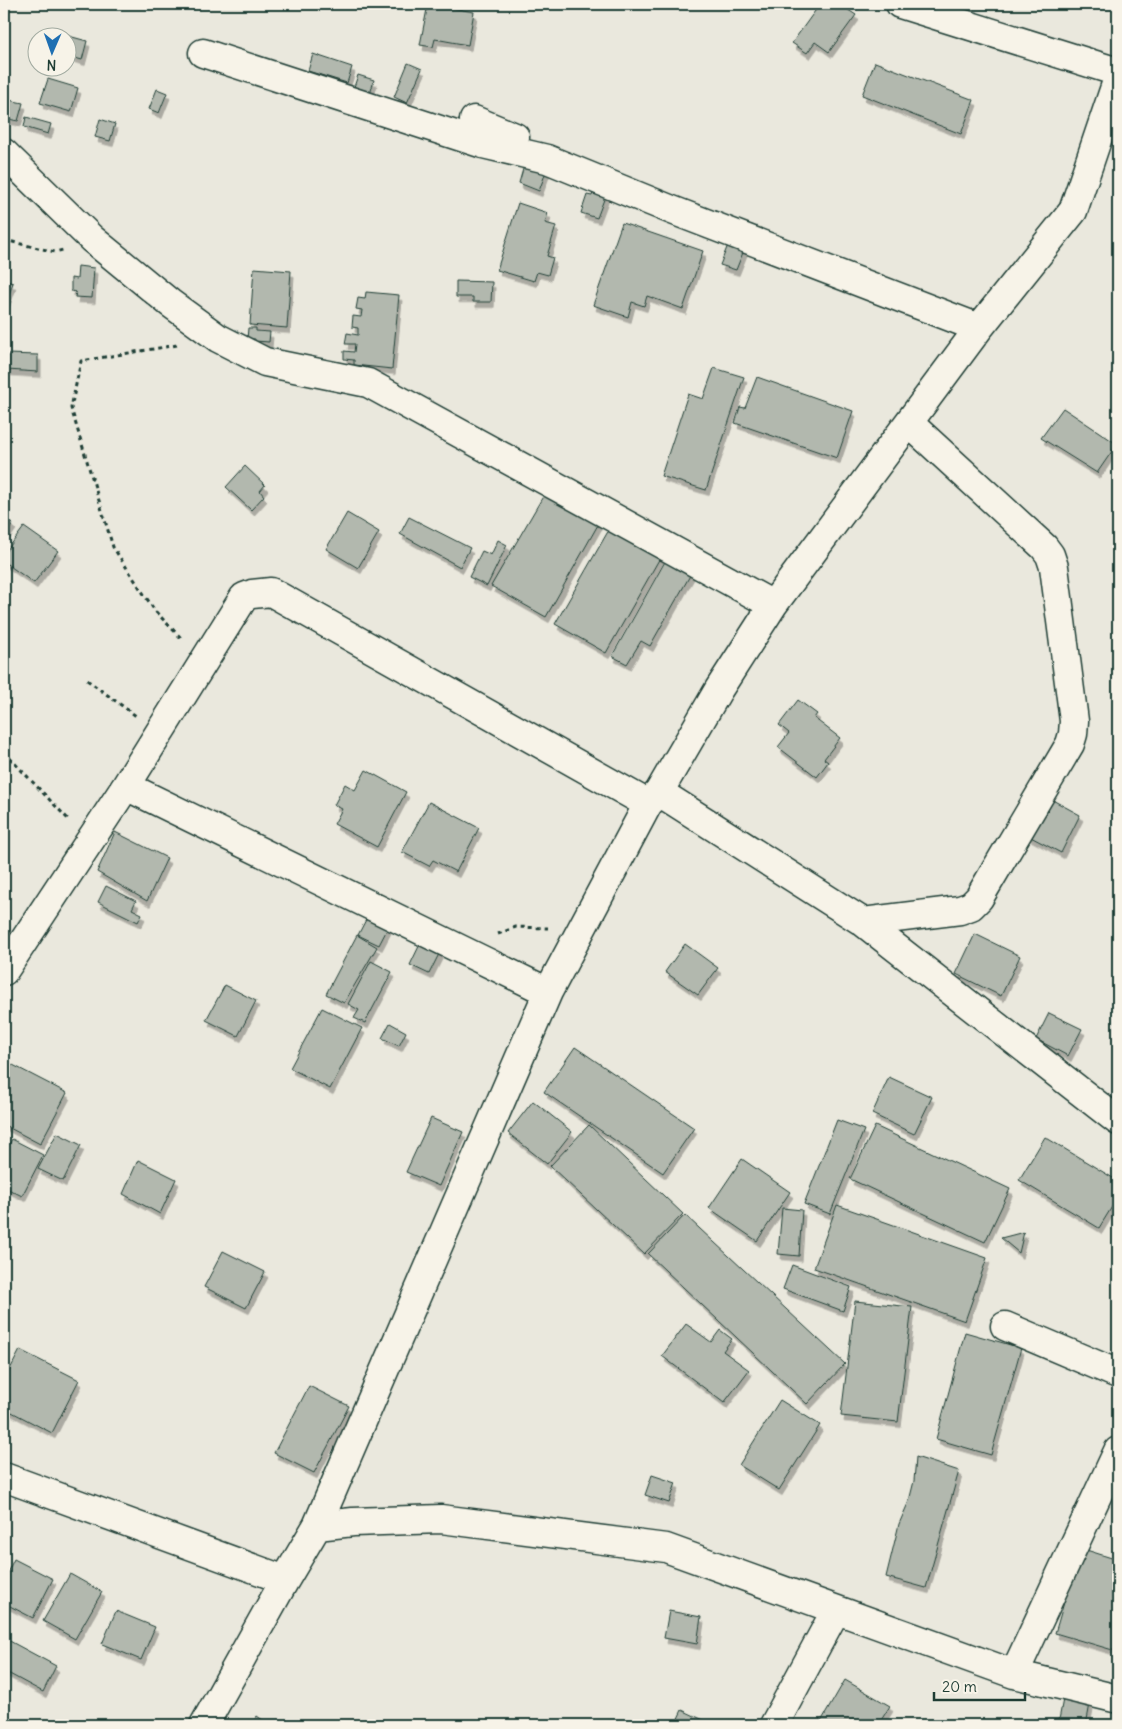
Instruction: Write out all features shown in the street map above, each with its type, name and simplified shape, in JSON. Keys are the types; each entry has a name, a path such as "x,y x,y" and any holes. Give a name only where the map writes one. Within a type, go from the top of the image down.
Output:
{"street":[{"path":"900,4 1118,72"},
{"path":"203,53 483,144 547,159 700,221 979,328"},
{"path":"204,1725 285,1580 318,1526 548,992 654,798 719,689 773,605 979,328 1074,211 1118,78"},
{"path":"474,120 979,328"},
{"path":"4,154 98,245 170,303 218,338 265,362 368,383 773,605"},
{"path":"863,922 960,910 971,906 979,898 1070,744 1073,734 1074,721 1054,567 1050,555 1044,547 909,423"},
{"path":"4,971 126,786 244,597 271,592 654,798 863,922 1118,1121"},
{"path":"126,786 548,992"},
{"path":"1005,1326 1118,1374"},
{"path":"1014,1674 1118,1451"},
{"path":"4,1477 285,1580"},
{"path":"318,1526 353,1522 441,1519 666,1548 1014,1674 1118,1699"},
{"path":"774,1725 836,1610"}],"path":[{"path":"4,240 55,252 98,245"},
{"path":"203,661 156,611 114,546 71,408 81,360 218,338"},
{"path":"87,680 159,732"},
{"path":"4,752 89,842"},
{"path":"459,948 516,927 582,929"}],"building":[{"path":"428,4 447,4 446,7 474,12 468,45 435,39 433,47 420,45"},
{"path":"820,4 839,4 856,15 829,52 815,42 807,53 792,43"},
{"path":"78,39 87,41 82,60 78,59"},
{"path":"313,54 352,67 347,83 308,71"},
{"path":"875,62 974,100 961,134 862,95"},
{"path":"408,63 422,69 407,103 394,97"},
{"path":"358,75 374,80 369,98 352,93"},
{"path":"48,79 78,88 71,112 40,103"},
{"path":"157,89 167,93 159,113 149,109"},
{"path":"4,99 23,103 18,121 4,118"},
{"path":"26,117 51,124 48,134 24,127"},
{"path":"100,119 115,124 110,141 95,137"},
{"path":"525,162 547,169 539,191 519,183"},
{"path":"594,190 606,194 597,218 581,213 587,195 592,196"},
{"path":"518,203 548,213 545,223 556,226 547,256 553,258 548,275 537,272 534,281 497,270"},
{"path":"622,223 703,251 683,309 647,296 644,306 632,302 628,317 593,305"},
{"path":"730,240 746,245 736,270 720,265"},
{"path":"78,266 94,268 92,298 75,297 76,292 71,291 71,278 77,279"},
{"path":"254,268 291,271 287,328 250,325"},
{"path":"4,280 13,283 4,308"},
{"path":"456,281 492,282 491,302 473,302 473,297 456,297"},
{"path":"366,292 399,295 392,369 354,365 354,360 344,359 344,351 354,352 355,344 345,344 347,333 358,335 358,328 352,327 353,316 361,317 362,310 356,309 358,298 365,299"},
{"path":"248,328 256,328 256,331 270,332 269,342 247,339"},
{"path":"7,354 38,355 38,372 7,370"},
{"path":"714,368 744,377 706,490 661,476 688,394 703,399"},
{"path":"757,377 853,411 837,458 735,423 740,407 745,408"},
{"path":"1063,408 1117,444 1097,473 1041,438"},
{"path":"245,466 265,485 260,491 264,496 251,510 226,487"},
{"path":"545,493 599,523 546,617 491,586"},
{"path":"347,513 379,532 358,568 326,549"},
{"path":"409,517 470,548 460,567 400,534"},
{"path":"4,518 13,524 4,537"},
{"path":"24,527 58,551 34,583 4,562 4,554"},
{"path":"610,528 661,556 606,653 555,624"},
{"path":"498,540 507,545 487,586 469,577 482,551 491,555"},
{"path":"667,558 692,572 650,646 641,641 627,664 612,656"},
{"path":"798,700 817,714 814,718 840,738 824,759 828,762 817,777 778,747 789,733 779,725"},
{"path":"366,770 406,792 377,847 334,824 342,809 334,805 345,784 355,790"},
{"path":"1047,797 1080,815 1061,853 1027,835"},
{"path":"429,802 479,828 456,872 433,860 429,866 402,852"},
{"path":"115,832 167,858 147,901 97,872"},
{"path":"106,886 136,901 132,909 142,914 138,922 98,902"},
{"path":"370,912 391,922 379,945 358,935"},
{"path":"975,934 1020,956 1001,996 956,974"},
{"path":"357,935 377,947 344,1003 326,994"},
{"path":"422,940 441,950 429,974 410,965"},
{"path":"685,944 718,968 698,995 665,972"},
{"path":"371,961 392,972 365,1023 354,1018 359,1010 348,1004"},
{"path":"225,985 256,1001 238,1036 206,1020"},
{"path":"322,1008 362,1028 330,1089 290,1068"},
{"path":"1049,1013 1082,1029 1068,1056 1036,1039"},
{"path":"390,1023 406,1032 399,1046 382,1038"},
{"path":"575,1047 694,1128 663,1173 544,1092"},
{"path":"9,1063 67,1093 40,1144 4,1125 4,1075"},
{"path":"889,1077 932,1097 914,1134 872,1114"},
{"path":"533,1101 572,1132 547,1164 508,1133"},
{"path":"431,1118 463,1132 439,1186 406,1172"},
{"path":"837,1120 864,1130 830,1214 804,1204"},
{"path":"589,1125 683,1214 644,1254 550,1166"},
{"path":"875,1126 1010,1189 985,1242 850,1179"},
{"path":"57,1133 81,1145 63,1181 38,1169"},
{"path":"1045,1137 1118,1181 1118,1197 1099,1228 1019,1180"},
{"path":"12,1139 43,1155 22,1196 4,1187 4,1154"},
{"path":"742,1159 790,1192 757,1241 709,1208"},
{"path":"138,1160 176,1179 160,1214 123,1194"},
{"path":"837,1205 987,1258 965,1321 814,1268"},
{"path":"782,1208 802,1210 799,1256 778,1254"},
{"path":"685,1215 845,1364 807,1404 648,1254"},
{"path":"1024,1232 1019,1253 1001,1238"},
{"path":"223,1251 265,1272 246,1308 204,1287"},
{"path":"792,1265 851,1287 843,1311 783,1289"},
{"path":"855,1301 912,1307 898,1422 841,1416"},
{"path":"686,1324 711,1342 720,1330 732,1339 723,1351 749,1370 724,1403 662,1356"},
{"path":"965,1332 1021,1348 991,1455 936,1439"},
{"path":"20,1350 79,1380 52,1433 4,1408 4,1381"},
{"path":"309,1386 349,1406 314,1473 274,1453"},
{"path":"780,1400 820,1425 779,1490 739,1465"},
{"path":"916,1457 959,1471 926,1588 886,1577 899,1524 909,1501 914,1481"},
{"path":"652,1475 676,1483 669,1503 645,1495"},
{"path":"1080,1548 1118,1560 1118,1644 1116,1651 1055,1633"},
{"path":"14,1559 53,1579 33,1618 4,1603 4,1579"},
{"path":"70,1574 102,1592 75,1639 43,1621"},
{"path":"116,1611 155,1627 141,1660 102,1644"},
{"path":"669,1611 701,1617 697,1644 664,1638"},
{"path":"4,1638 56,1666 43,1692 4,1671"},
{"path":"845,1680 890,1706 878,1725 819,1725"},
{"path":"1063,1699 1090,1704 1086,1725 1058,1725"},
{"path":"682,1710 714,1725 675,1725"},
{"path":"257,1716 270,1725 251,1725"},
{"path":"790,1720 803,1725 787,1725"}]}
